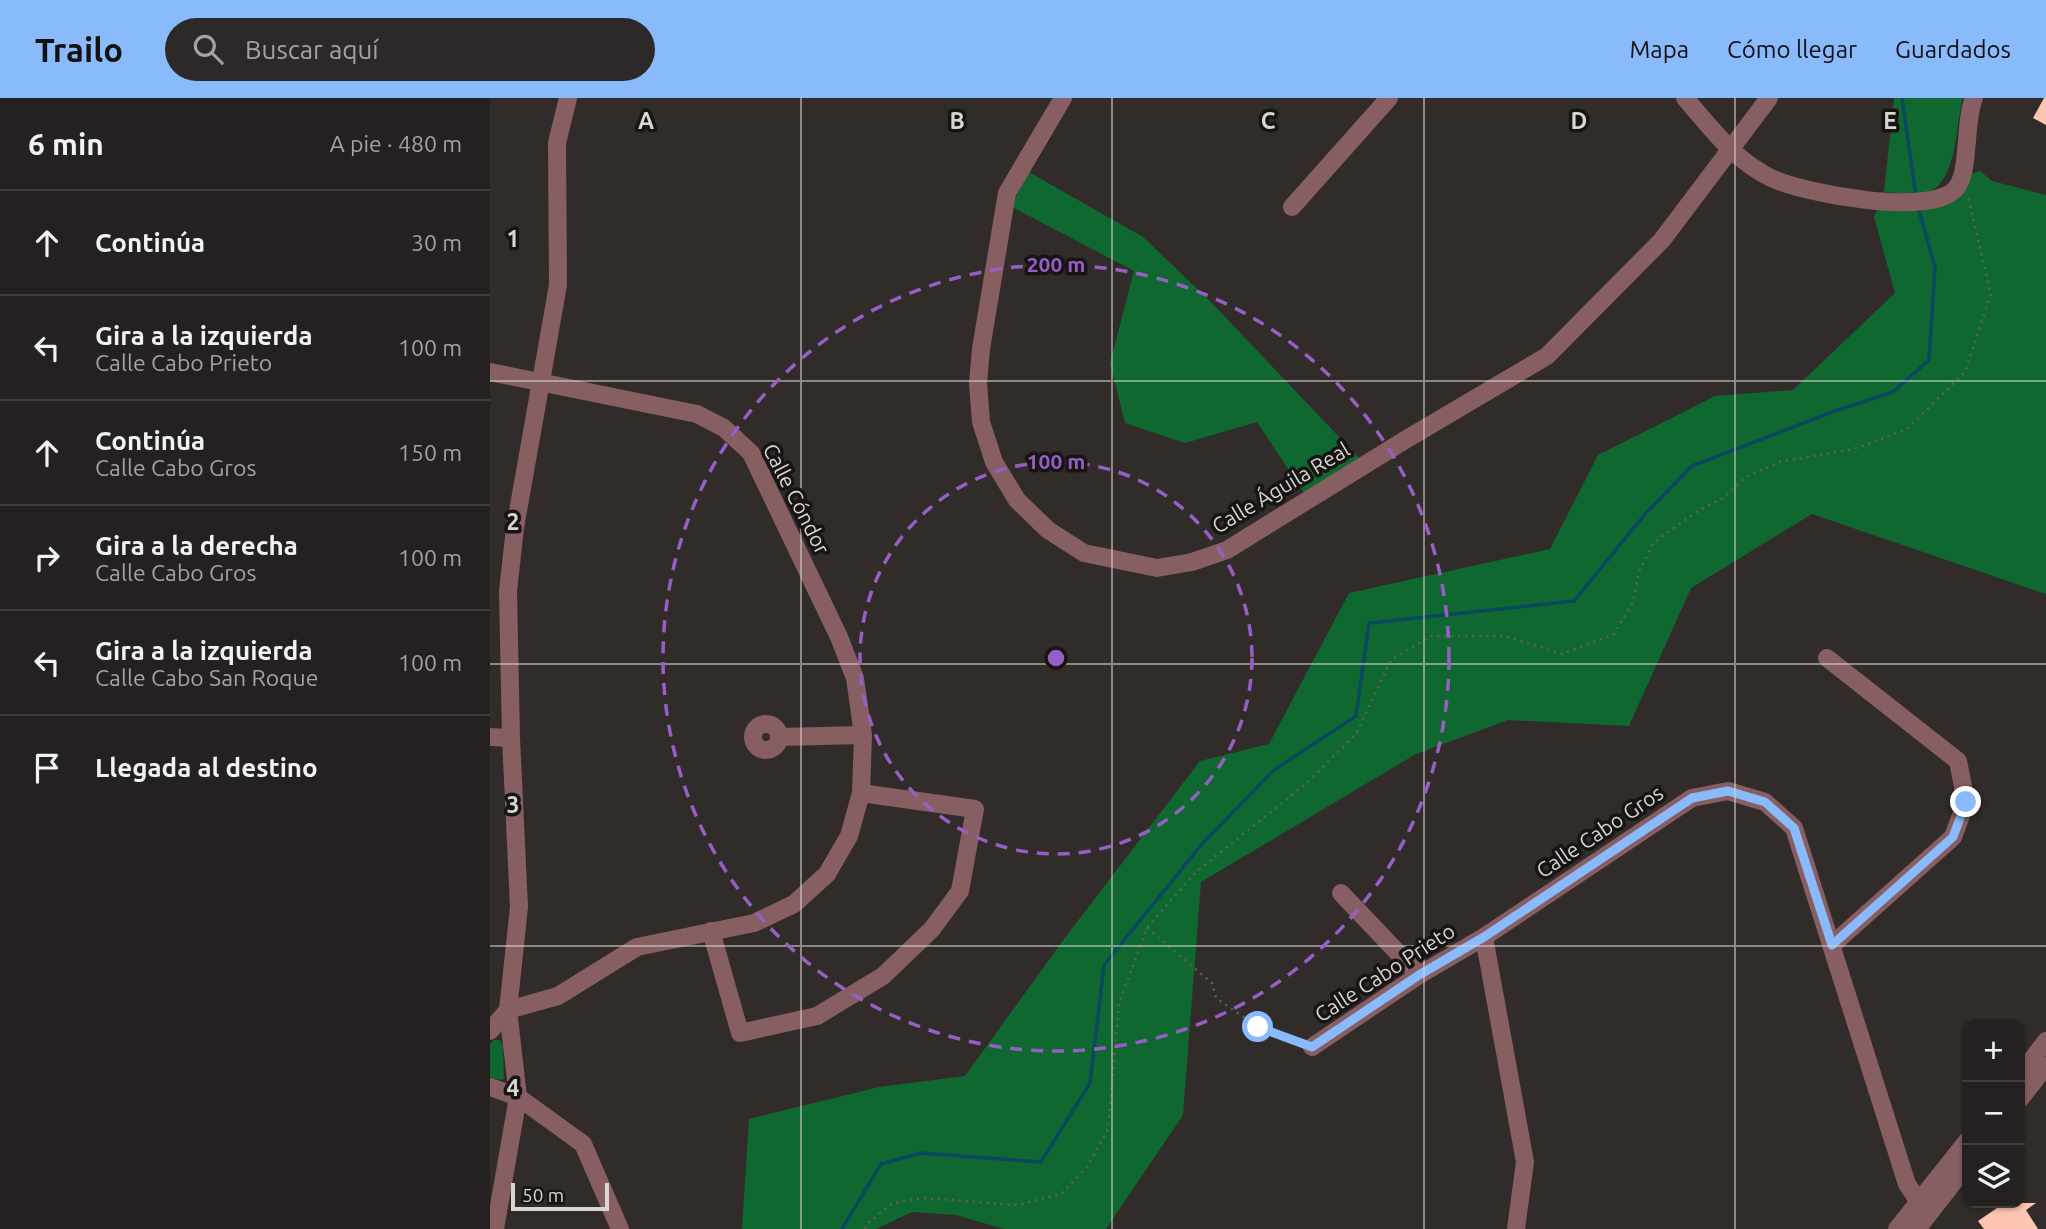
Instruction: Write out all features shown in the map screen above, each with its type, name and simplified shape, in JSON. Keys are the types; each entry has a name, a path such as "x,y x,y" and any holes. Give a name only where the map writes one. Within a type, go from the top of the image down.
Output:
{"street":[{"path":"495,1229 518,1097 508,1010 519,907 511,738 499,589 515,528 558,285 557,142 568,98"},
{"name":"Calle Águila Real","path":"1063,98 1007,193 981,349 978,383 981,422 994,462 1017,500 1048,530 1084,553 1157,568 1192,562 1227,550 1547,356 1662,240 1769,98"},
{"path":"1292,207 1389,98"},
{"path":"1685,98 1730,152 1771,178 1856,200 1905,202 1935,200 1950,194 1958,187 1963,176 1966,132 1974,98"},
{"name":"Calle Cóndor","path":"490,372 697,414 724,428 751,453 855,678 863,735 860,793 849,836 827,874 794,904 754,923 637,947 558,996 508,1010"},
{"path":"1827,658 1958,761 1966,802 1953,837 1832,945"},
{"path":"779,737 863,735"},
{"path":"490,737 511,738"},
{"name":"Calle Cabo Gros","path":"1484,937 1692,798 1728,791 1765,802 1794,828 1907,1184 1925,1207"},
{"path":"710,931 740,1033 817,1016 883,976 932,929 961,891 975,809 860,793"},
{"path":"1341,893 1419,975"},
{"path":"1484,937 1525,1161 1517,1229"},
{"name":"Calle Cabo Prieto","path":"1312,1047 1419,975 1484,937"},
{"path":"490,1031 508,1010"},
{"path":"2025,1068 2046,1041"},
{"path":"2025,1093 2046,1066"},
{"path":"490,1087 518,1097 583,1144 620,1229"},
{"path":"1917,1229 1925,1207 1964,1145"},
{"path":"1898,1229 1925,1207 1962,1170"}],"path":[{"path":"865,1229 868,1223 893,1203 923,1198 1018,1205 1061,1194 1087,1167 1108,1129 1119,1003 1147,928 1196,872 1308,782 1356,734 1391,660 1431,636 1505,636 1562,654 1614,634 1633,601 1639,572 1654,542 1698,511 1723,498 1746,477 1779,463 1854,449 1907,429 1965,372 1991,294 1963,176"},
{"path":"1147,928 1212,983 1216,999 1258,1027 1312,1047"}],"green space":[{"path":"1894,98 1963,98 1949,168 1934,189 1923,194 1884,192"},
{"path":"1027,171 1143,237 1208,299 1361,460 1304,493 1257,422 1185,443 1125,423 1110,363 1134,271 1012,207"},
{"path":"1980,171 1992,181 2046,195 2046,594 1812,514 1691,588 1629,726 1508,720 1416,754 1201,882 1183,1115 1106,1229 1004,1229 956,1215 912,1212 876,1229 742,1229 749,1119 879,1087 965,1076 1064,939 1200,761 1269,744 1349,593 1550,549 1598,455 1715,396 1793,390 1895,293 1874,217 1878,208 1915,208 1967,175"},
{"path":"494,1040 500,1040 503,1046 502,1080 490,1078 490,1044"}],"building":[{"path":"2046,98 2046,125 2033,118"},
{"path":"2025,1203 2036,1203 2026,1210 2038,1229 1984,1229 1978,1221 1997,1208 2025,1208"}],"waterway":[{"path":"1902,98 1916,196"},
{"path":"842,1229 881,1164 920,1153 1041,1162 1090,1083 1104,965 1202,844 1274,770 1356,716 1369,623 1574,601 1646,513 1692,466 1832,412 1893,392 1929,360 1935,267 1918,207"}],"route":[{"path":"1258,1027 1312,1047 1419,975 1484,937 1692,798 1728,791 1765,802 1794,828 1832,945 1953,837 1966,802"}]}
